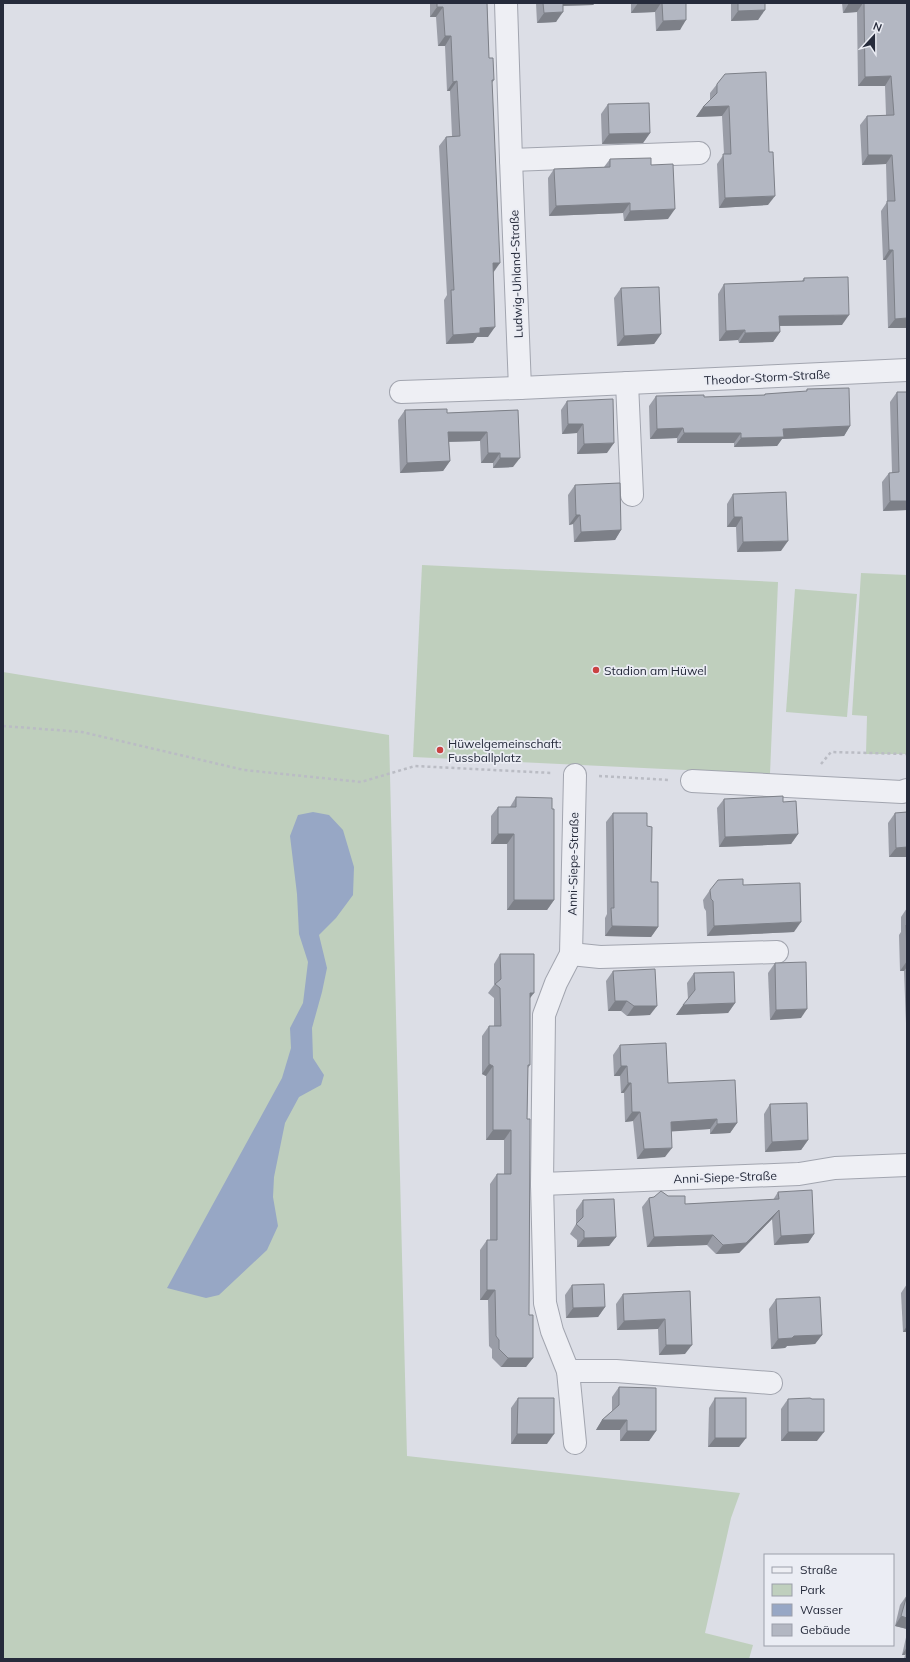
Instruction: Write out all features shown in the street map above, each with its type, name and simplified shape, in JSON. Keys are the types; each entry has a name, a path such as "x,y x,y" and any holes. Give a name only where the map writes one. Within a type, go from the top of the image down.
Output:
{"street":[{"name":"Ludwig-Uhland-Straße","path":"506,3 520,388"},
{"path":"511,160 699,153"},
{"name":"Theodor-Storm-Straße","path":"401,392 907,370"},
{"path":"627,383 632,495"},
{"name":"Anni-Siepe-Straße","path":"574,1443 568,1371 552,1331 545,1303 542,1184 544,1015 556,983 571,954 575,775"},
{"path":"692,781 803,788 902,792 907,790"},
{"path":"571,954 600,957 777,952"},
{"name":"Anni-Siepe-Straße","path":"542,1184 799,1174 835,1168 907,1165"},
{"path":"568,1371 616,1372 771,1383"}],"path":[{"path":"3,726 82,732 244,770 361,782 415,766 692,781"},
{"path":"803,788 831,752 907,754"}],"green space":[{"name":"Stadion am Hüwel","path":"422,565 778,582 770,774 413,757"},
{"path":"861,573 907,575 907,754 866,754 867,716 852,715"},
{"path":"795,589 857,594 847,717 786,712"},
{"path":"3,672 389,735 407,1456 740,1493 731,1518 705,1633 753,1645 749,1659 3,1659"}],"water":[{"path":"313,812 329,815 343,830 354,867 353,895 336,918 319,935 327,968 312,1028 313,1058 324,1075 321,1085 299,1097 285,1123 274,1177 273,1197 278,1226 267,1250 219,1295 206,1298 167,1288 282,1078 291,1048 290,1028 303,1003 308,962 299,934 297,894 290,836 298,815"}],"building":[{"path":"437,3 487,3 489,58 493,58 494,80 492,80 500,263 493,263 495,327 480,328 480,333 453,335 451,290 454,290 446,137 460,136 457,81 453,82 451,36 445,36 443,7 437,7"},
{"path":"543,3 563,3 563,12 544,13"},
{"path":"662,3 686,3 686,20 663,21"},
{"path":"738,3 765,3 765,10 738,11"},
{"path":"864,3 907,3 907,318 895,319 893,250 889,250 887,201 895,201 892,155 868,155 867,116 894,115 891,76 865,77"},
{"path":"766,72 769,152 773,152 775,196 725,198 723,154 731,154 729,106 703,107 717,93 717,84 725,74"},
{"path":"649,103 650,133 609,134 608,104"},
{"path":"651,158 651,165 673,164 675,209 630,211 630,203 556,206 554,169 610,167 610,159"},
{"path":"848,277 849,315 779,316 780,332 745,333 745,330 726,331 724,284 804,281 804,278"},
{"path":"659,287 661,334 624,336 621,288"},
{"path":"849,388 850,426 783,429 784,437 741,438 741,433 684,433 683,428 657,429 656,396 704,395 704,397 765,395 807,391 807,389"},
{"path":"897,392 907,392 907,501 890,501 889,473 899,472"},
{"path":"613,399 614,443 584,444 583,424 568,424 567,401"},
{"path":"447,409 447,413 518,410 520,458 500,458 500,453 488,453 487,432 448,432 450,461 407,463 405,410"},
{"path":"620,483 621,530 581,532 580,515 576,515 575,485"},
{"path":"786,492 788,541 743,542 742,517 734,517 733,494"},
{"path":"783,796 783,802 796,801 798,834 725,837 724,799"},
{"path":"516,797 552,798 552,809 554,809 554,900 514,900 514,834 498,834 498,807 516,807"},
{"path":"907,812 907,847 896,848 895,813"},
{"path":"613,813 647,813 647,826 652,827 651,882 658,882 658,927 612,926 611,908 614,908"},
{"path":"743,879 743,885 800,883 801,922 714,926 713,901 711,899 710,890 718,880"},
{"path":"906,925 907,925 907,958"},
{"path":"500,954 534,954 534,993 530,993 530,1065 528,1065 527,1119 530,1119 529,1315 533,1315 533,1358 508,1358 499,1349 499,1340 496,1336 495,1290 487,1290 487,1240 497,1240 497,1174 511,1174 511,1130 493,1130 493,1066 489,1064 489,1026 501,1026 500,988 495,984 501,979"},
{"path":"806,962 807,1009 776,1010 775,963"},
{"path":"655,969 657,1006 634,1006 627,1001 615,1001 613,971"},
{"path":"734,972 735,1003 683,1005 695,990 694,973"},
{"path":"666,1043 668,1083 735,1080 737,1123 717,1124 717,1119 671,1122 672,1148 644,1149 640,1112 632,1112 631,1083 628,1083 627,1066 621,1066 620,1045"},
{"path":"807,1103 808,1140 772,1142 770,1104"},
{"path":"812,1190 814,1234 781,1236 779,1210 746,1243 723,1245 713,1235 654,1237 649,1198 654,1197 661,1191 668,1196 685,1196 685,1204 779,1199 778,1192"},
{"path":"614,1199 616,1237 584,1238 584,1231 576,1224 583,1217 583,1200"},
{"path":"604,1284 605,1307 573,1308 572,1285"},
{"path":"690,1291 692,1345 666,1345 665,1319 624,1321 623,1294"},
{"path":"820,1297 822,1335 794,1336 792,1338 778,1339 776,1299"},
{"path":"619,1387 656,1388 656,1431 627,1431 627,1420 602,1420 619,1405"},
{"path":"518,1398 554,1398 554,1434 517,1434"},
{"path":"715,1398 746,1398 746,1438 715,1438"},
{"path":"788,1399 824,1399 824,1432 788,1432"},
{"path":"907,1595 907,1618 901,1616"}],"place":[{"name":"Stadion am Hüwel","path":"596,670"},
{"name":"Hüwelgemeinschaft: Fussballplatz","path":"440,750"}]}
